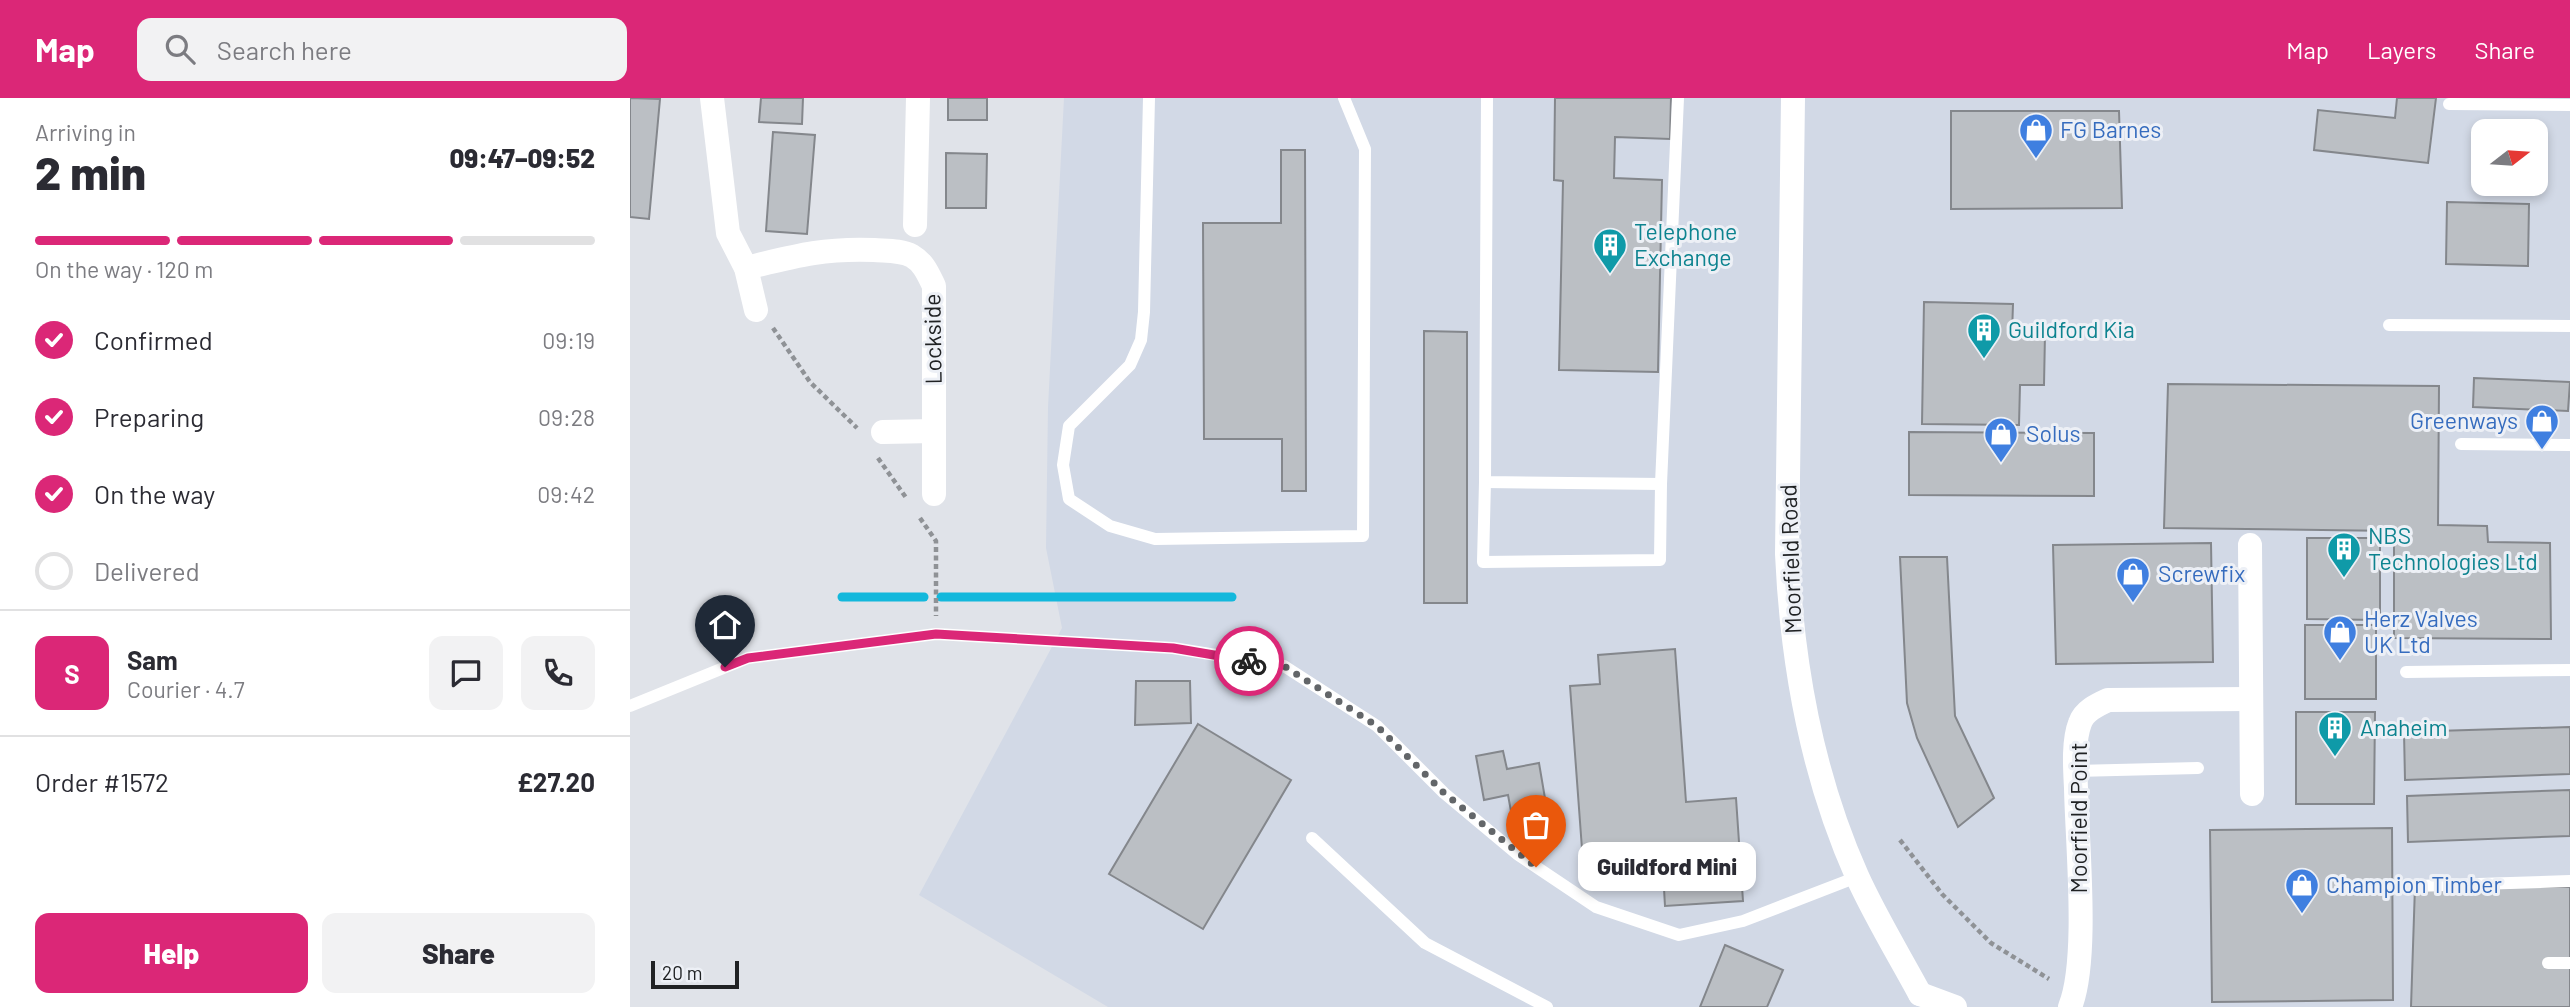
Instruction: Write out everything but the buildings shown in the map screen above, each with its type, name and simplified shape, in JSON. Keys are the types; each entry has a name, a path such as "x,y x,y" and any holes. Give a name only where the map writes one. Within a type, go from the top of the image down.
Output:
{"street":[{"path":"712,98 728,233 746,268 757,310"},
{"path":"915,225 918,98"},
{"name":"Moorfield Road","path":"1793,98 1787,554 1790,621 1802,703 1816,760 1857,877 1916,1000"},
{"name":"Lockside","path":"746,268 815,250 853,249 900,252 911,256 925,267 934,286 934,494"},
{"path":"873,434 934,432"},
{"path":"2250,545 2252,794"},
{"name":"Moorfield Point","path":"2072,1001 2079,957 2076,771 2080,723 2091,708 2108,700 2250,699"},
{"path":"1916,1000 1955,1007"}],"lane":[{"path":"1149,98 1144,312 1140,340 1130,365 1069,426 1063,466 1069,499 1110,526 1155,539 1363,536 1365,149 1344,98"},
{"path":"1487,98 1483,562 1660,560 1678,98"},
{"path":"2449,104 2570,105"},
{"path":"2389,325 2570,326"},
{"path":"2461,444 2570,445"},
{"path":"1485,482 1661,484"},
{"path":"630,706 748,658 936,634 1173,648 1284,666 1377,726 1444,793 1517,854 1596,907 1679,935 1743,921 1857,877"},
{"path":"2406,671 2570,670"},
{"path":"2076,771 2198,768"},
{"path":"1312,838 1425,943 1547,1007"},
{"path":"2415,886 2570,881"},
{"path":"2548,963 2570,963"}],"path":[{"path":"757,310 779,335 810,382 873,434"},
{"path":"877,457 936,541 936,634"},
{"path":"1900,840 1942,894 1991,943 2072,1001"}],"shaded area":[{"path":"1064,98 2570,98 2570,1007 1108,1007 919,895 1062,628 1046,548 1048,407"}],"waterway":[{"path":"842,597 924,597"},
{"path":"941,597 1232,597"}],"way so far":[{"path":"1249,661 1284,666 1377,726 1444,793 1536,867"}],"place":[{"name":"FG Barnes","path":"2036,160"},
{"name":"Telephone Exchange","path":"1610,275"},
{"name":"Guildford Kia","path":"1984,360"},
{"name":"Greenways","path":"2542,451"},
{"name":"Solus","path":"2001,464"},
{"name":"NBS Technologies Ltd","path":"2344,579"},
{"name":"Screwfix","path":"2133,604"},
{"name":"Herz Valves UK Ltd","path":"2340,662"},
{"name":"Anaheim","path":"2335,758"},
{"name":"Guildford Mini","path":"1536,867"},
{"name":"Champion Timber","path":"2302,915"}],"route":[{"path":"725,667 748,658 936,634 1173,648 1249,661"}]}
